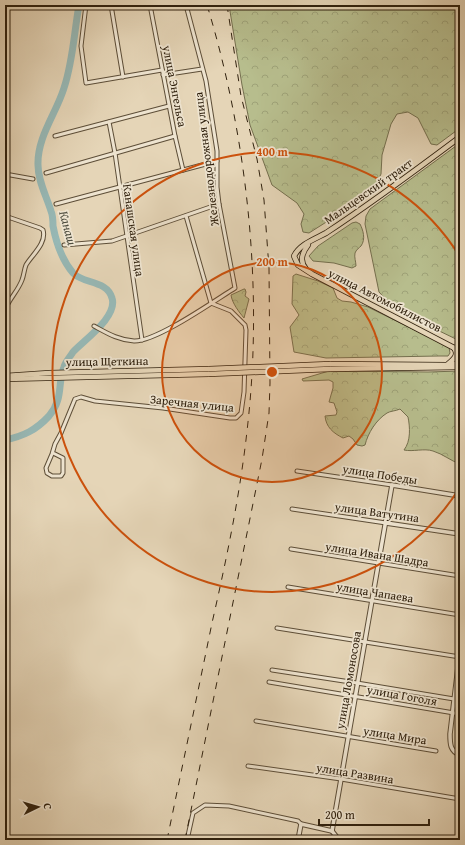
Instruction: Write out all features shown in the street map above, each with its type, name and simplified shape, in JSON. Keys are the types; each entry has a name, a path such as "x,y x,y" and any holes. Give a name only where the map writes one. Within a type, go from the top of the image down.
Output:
{"main road":[{"name":"Мальцевский тракт","path":"312,274 299,263 303,248 314,239 371,203 460,137"},
{"name":"улица Автомобилистов","path":"312,274 460,351"},
{"path":"447,364 456,356 456,351 454,348"},
{"path":"5,379 48,379 460,363"},
{"path":"330,367 460,367"},
{"name":"улица Щеткина","path":"5,376 78,372 209,372"}],"street":[{"path":"86,5 81,46 86,83 162,70"},
{"path":"111,5 123,77"},
{"name":"улица Энгельса","path":"150,5 183,170"},
{"name":"Железнодорожная улица","path":"186,5 206,81 216,151 219,204 235,288 211,303"},
{"path":"164,76 202,69"},
{"path":"55,136 169,106"},
{"name":"Канашская улица","path":"109,122 115,153 142,340"},
{"path":"46,173 175,136"},
{"path":"56,204 217,161"},
{"path":"5,174 33,179"},
{"path":"64,244 112,241 219,204"},
{"path":"5,216 42,230 44,237 26,267 22,280 5,310"},
{"path":"94,326 113,337 136,342 155,336 211,303 186,216"},
{"name":"Заречная улица","path":"53,453 55,444 75,399 81,397 96,401 163,408 230,418 236,418 239,416 243,408 245,325 231,311 211,303"},
{"path":"53,453 63,458 64,473 61,476 52,476 47,473 46,468 53,453"},
{"name":"улица Победы","path":"297,471 460,496"},
{"name":"улица Ломоносова","path":"332,831 392,485"},
{"name":"улица Ватутина","path":"292,509 460,534"},
{"name":"улица Ивана Шадра","path":"291,549 460,576"},
{"name":"улица Чапаева","path":"288,587 460,615"},
{"path":"277,628 460,657"},
{"path":"460,650 450,734 450,745 454,752 460,755"},
{"name":"улица Гоголя","path":"272,670 460,700"},
{"name":"улица Гоголя","path":"269,682 460,714"},
{"name":"улица Мира","path":"256,721 436,751"},
{"name":"улица Развина","path":"248,766 341,779 460,800"},
{"path":"187,840 193,813 205,805 229,806 298,821 301,824 332,831 340,840"},
{"path":"298,840 301,824"}],"green space":[{"path":"229,5 460,5 460,128 437,145 431,144 418,118 408,112 397,114 391,124 382,155 381,174 372,193 309,233 303,232 301,224 304,214 297,203 272,185 250,125"},
{"path":"460,143 460,341 396,310 379,292 365,224 366,216 370,209"},
{"path":"356,222 360,224 364,238 363,243 355,253 356,266 352,268 334,263 313,261 309,256 318,246 352,223"},
{"path":"296,274 318,281 333,288 337,298 342,301 368,307 449,347 450,353 448,356 326,358 294,352 290,327 299,315 292,304 293,276"},
{"path":"244,289 246,292 245,296 249,299 244,318 234,304 231,295"},
{"path":"329,371 460,371 460,464 433,451 404,450 409,438 409,425 408,417 400,409 388,412 379,419 370,431 365,445 357,445 349,436 343,438 336,434 328,426 325,416 336,415 337,412 334,403 329,402 333,382 329,380 303,381 302,379"}],"waterway":[{"name":"Канаш","path":"5,440 18,437 29,432 49,416 57,403 65,363 73,352 99,328 110,313 112,305 112,298 105,288 77,276 73,273 66,262 60,251 53,226 52,215 38,171 39,155 44,135 61,98 67,78 79,5"}],"railway":[{"path":"167,840 233,523 242,473 252,370 254,318 252,265 242,159 221,55 207,5"},
{"path":"185,840 262,459 269,413 269,268 264,200 257,159 241,96 227,5"}]}
